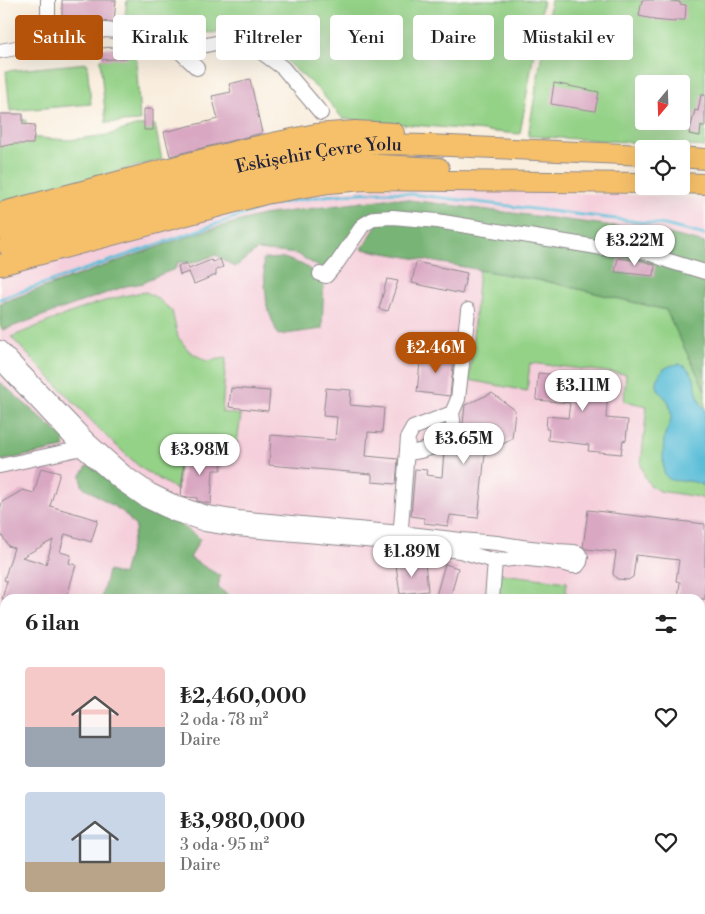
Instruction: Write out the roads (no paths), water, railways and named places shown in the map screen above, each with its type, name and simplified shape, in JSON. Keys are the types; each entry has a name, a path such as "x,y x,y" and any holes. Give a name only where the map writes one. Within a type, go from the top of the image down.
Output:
{"highway":[{"path":"4,246 241,150 316,134 355,131 430,136 545,150 635,155"},
{"path":"690,158 705,159"},
{"path":"4,246 329,183 364,180 635,182"},
{"path":"690,183 705,184"}],"street":[{"path":"48,0 48,15"},
{"path":"206,45 229,40 253,46 283,68 321,113"},
{"path":"0,51 15,48"},
{"path":"189,60 197,68"},
{"path":"320,274 326,276 332,270 363,225 375,218 392,217 437,221 603,248 635,249 705,272"},
{"path":"407,453 438,445 452,434 452,413 458,399 468,310"},
{"path":"0,348 119,482 145,500 174,514 205,524 237,529 489,542 574,552 581,557 577,566 520,558 495,560 400,538"},
{"path":"0,362 88,447"},
{"path":"400,538 408,437 413,428 452,413"},
{"path":"0,466 88,447"},
{"path":"489,542 495,560 492,594"},
{"path":"495,560 506,544"}],"water":[{"path":"679,364 691,372 698,397 705,409 705,486 694,482 672,480 667,478 664,472 664,442 671,412 668,401 659,391 657,382 659,375 664,369"}],"waterway":[{"path":"0,299 271,205 347,194 394,192 665,225 705,235"}]}
